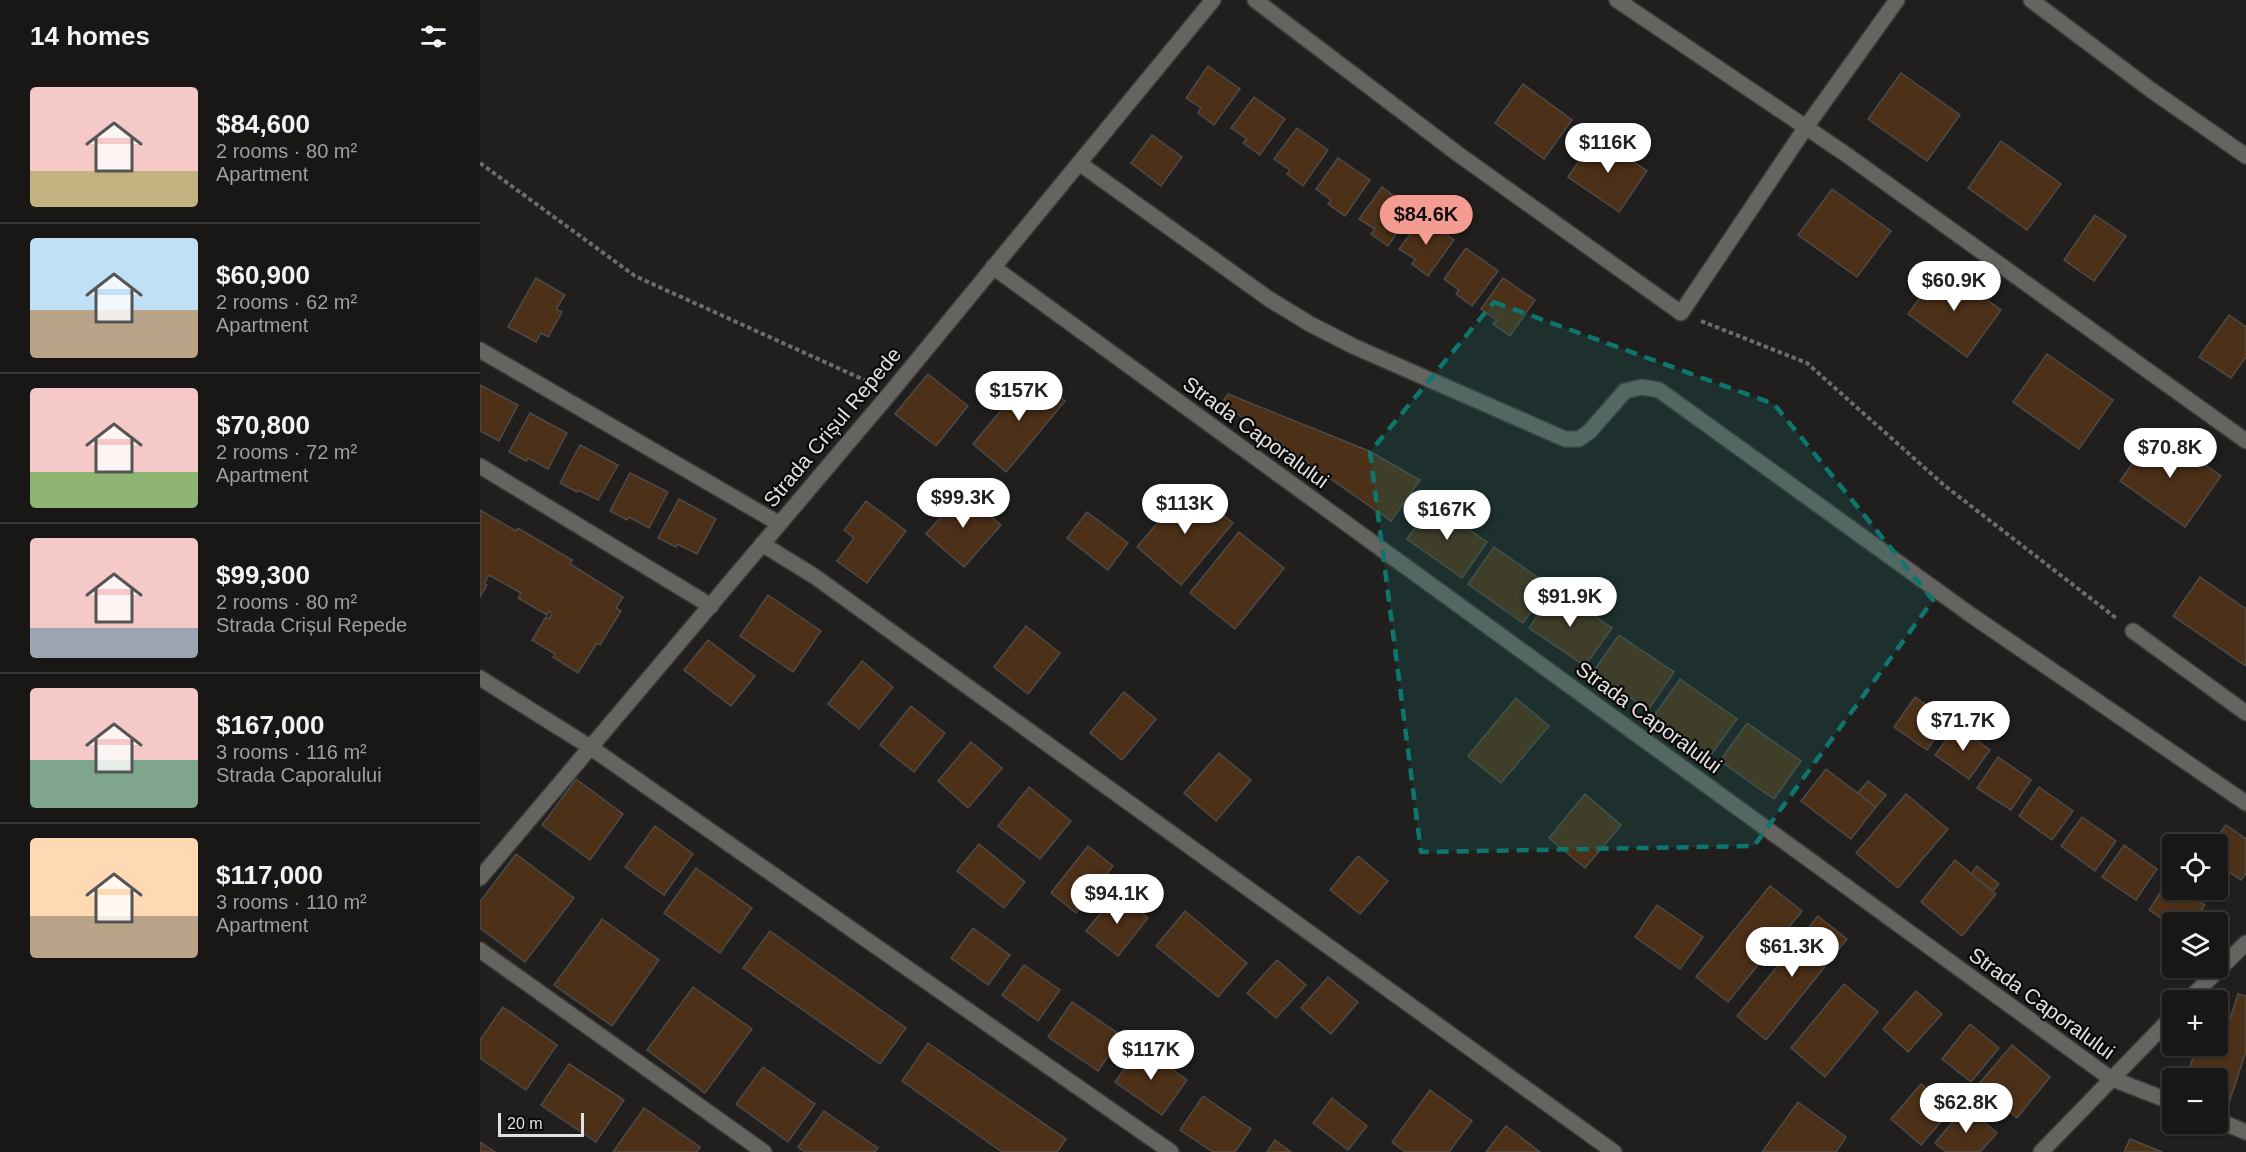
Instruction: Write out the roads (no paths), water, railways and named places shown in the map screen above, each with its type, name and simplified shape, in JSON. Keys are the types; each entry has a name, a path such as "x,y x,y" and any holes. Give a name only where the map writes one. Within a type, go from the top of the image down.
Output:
{"street":[{"name":"Strada Crișul Repede","path":"480,878 891,392 1213,0"},
{"path":"1255,0 1458,154 1680,313 1806,128 1897,0"},
{"path":"1617,0 1806,128 2246,441"},
{"path":"2031,0 2151,90 2246,156"},
{"path":"1079,163 1269,299 1310,324 1355,347 1565,439 1580,439 1590,431 1625,391 1642,387 1659,390 1971,615 2246,803"},
{"name":"Strada Caporalului","path":"993,267 2110,1078 2162,1098"},
{"path":"480,350 778,523"},
{"path":"480,466 711,606"},
{"path":"762,544 833,590 1614,1152"},
{"path":"2133,632 2246,713"},
{"path":"480,678 590,747 1171,1152"},
{"path":"2198,990 2246,943"},
{"path":"480,950 764,1152"},
{"path":"2041,1152 2110,1078 2162,1027"},
{"path":"2228,1125 2246,1132"}]}
